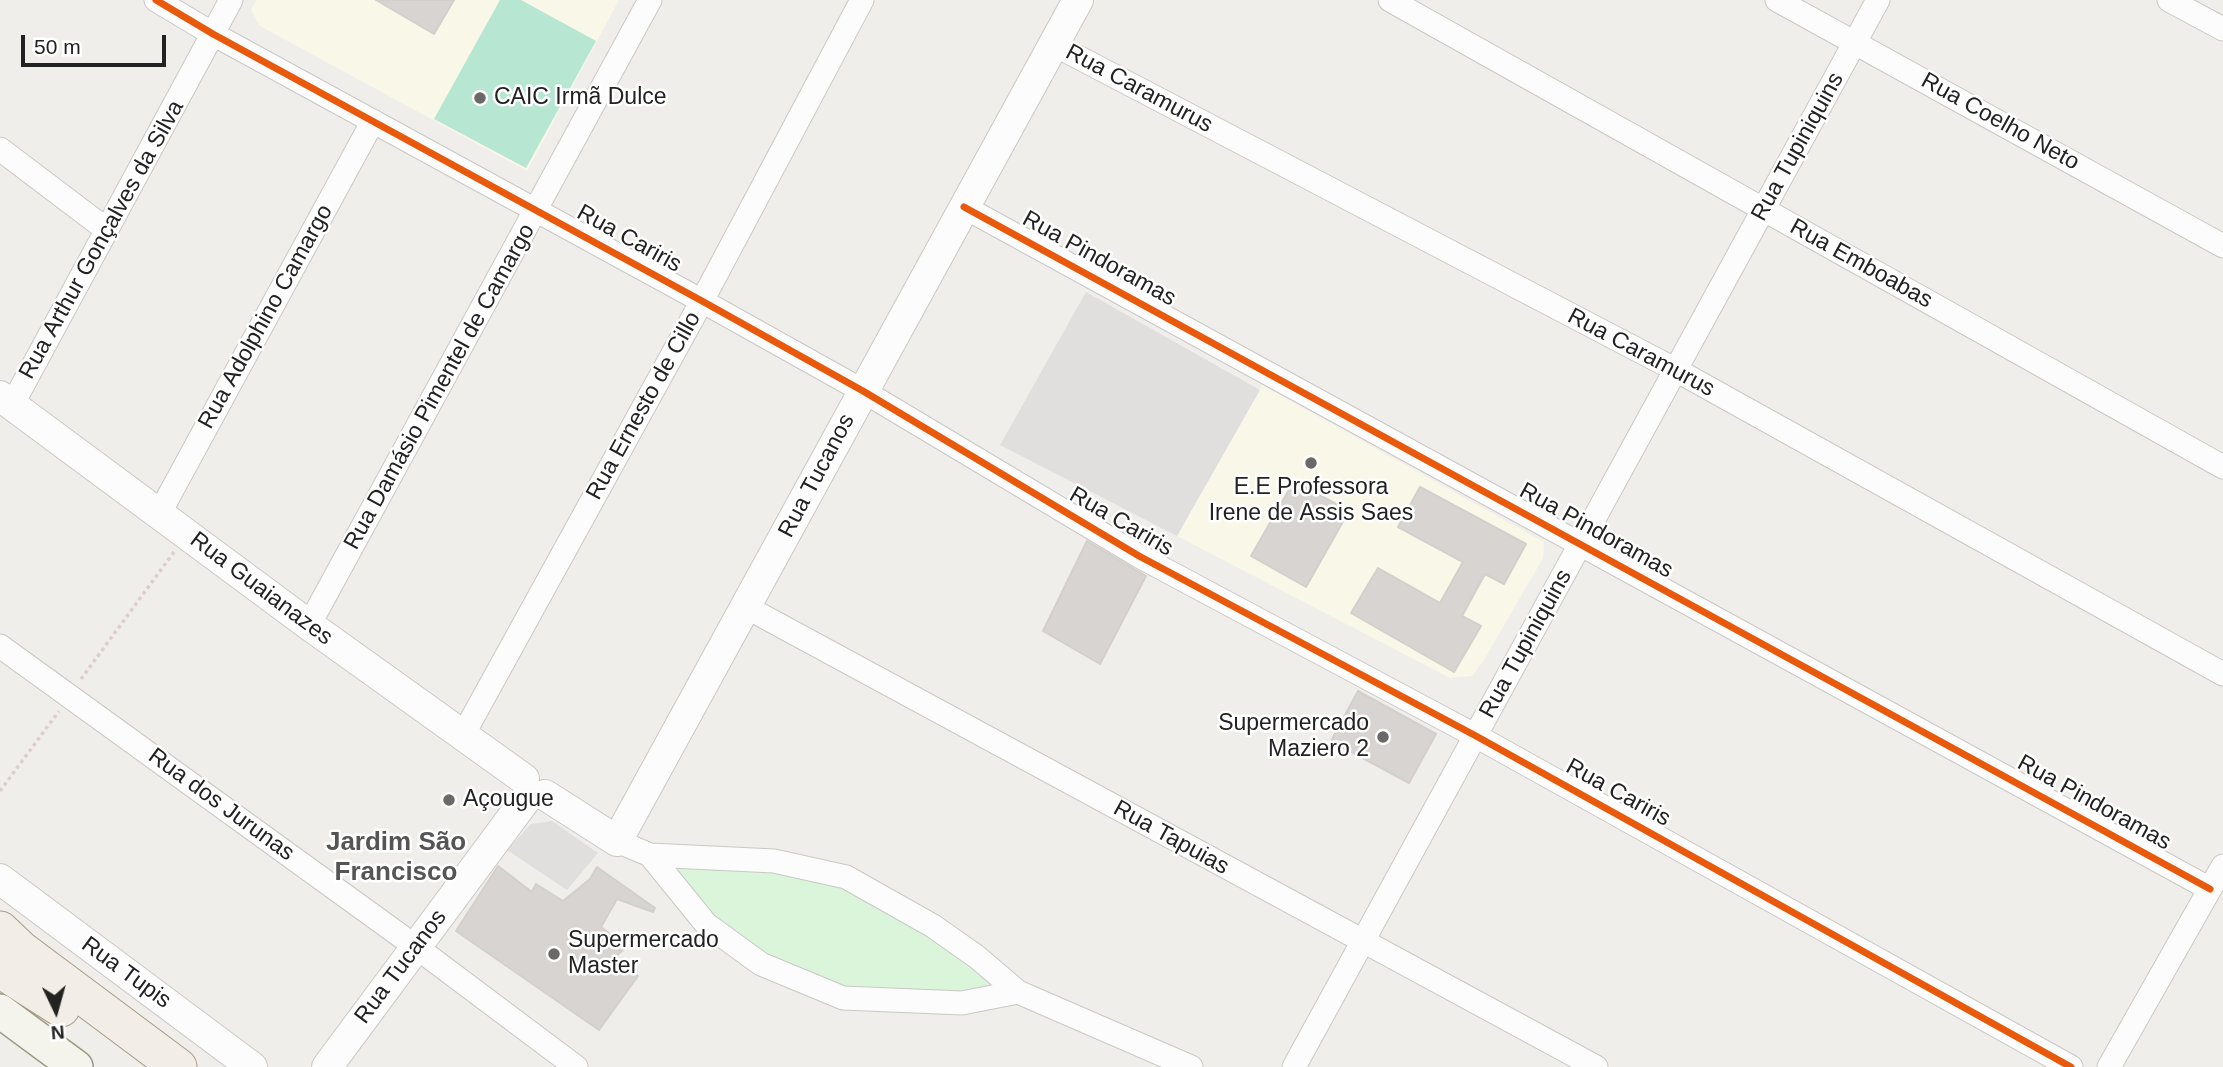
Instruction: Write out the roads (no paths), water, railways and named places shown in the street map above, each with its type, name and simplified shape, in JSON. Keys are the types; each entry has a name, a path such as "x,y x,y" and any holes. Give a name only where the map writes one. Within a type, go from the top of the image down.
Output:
{"main road":[{"path":"0,930 20,949 178,1067"},
{"path":"0,969 43,995 144,1067"},
{"path":"0,1011 76,1067"}],"street":[{"name":"Rua Cariris","path":"156,0 213,34 863,391 1139,556 1476,736 2071,1067"},
{"name":"Rua Arthur Gonçalves da Silva","path":"6,400 107,230 231,0"},
{"name":"Rua Damásio Pimentel de Camargo","path":"309,625 650,0"},
{"name":"Rua Ernesto de Cillo","path":"463,735 702,301 862,0"},
{"name":"Rua Tucanos","path":"617,841 1078,0"},
{"name":"Rua Emboabas","path":"1390,0 2223,467"},
{"name":"Rua Coelho Neto","path":"1777,0 2223,246"},
{"name":"Rua Tupiniquins","path":"1294,1067 1878,0"},
{"path":"2169,0 2223,29"},
{"name":"Rua Caramurus","path":"1053,44 1676,370 2223,674"},
{"name":"Rua Adolphino Camargo","path":"159,514 373,121"},
{"path":"0,149 107,230"},
{"name":"Rua Pindoramas","path":"964,207 2210,889"},
{"name":"Rua Guaianazes","path":"6,400 309,625 463,735 532,791"},
{"name":"Rua Tapuias","path":"746,607 1596,1067"},
{"name":"Rua dos Jurunas","path":"0,646 416,947 576,1067"},
{"name":"Rua Tucanos","path":"327,1067 532,791"},
{"path":"532,791 617,841 650,855 774,861 846,877 933,926 977,957 1018,992 1191,1067"},
{"path":"650,855 706,924 761,964 843,998 962,1003 1018,992"},
{"path":"2109,1067 2223,866"},
{"name":"Rua Tupis","path":"0,878 252,1067"}],"place":[{"name":"CAIC Irmã Dulce","path":"480,98"},
{"name":"E.E Professora Irene de Assis Saes","path":"1311,463"},
{"name":"Supermercado Maziero 2","path":"1383,737"},
{"name":"Açougue","path":"449,800"},
{"name":"Supermercado Master","path":"554,954"}],"district":[{"name":"Jardim São Francisco","path":"396,858"}]}
